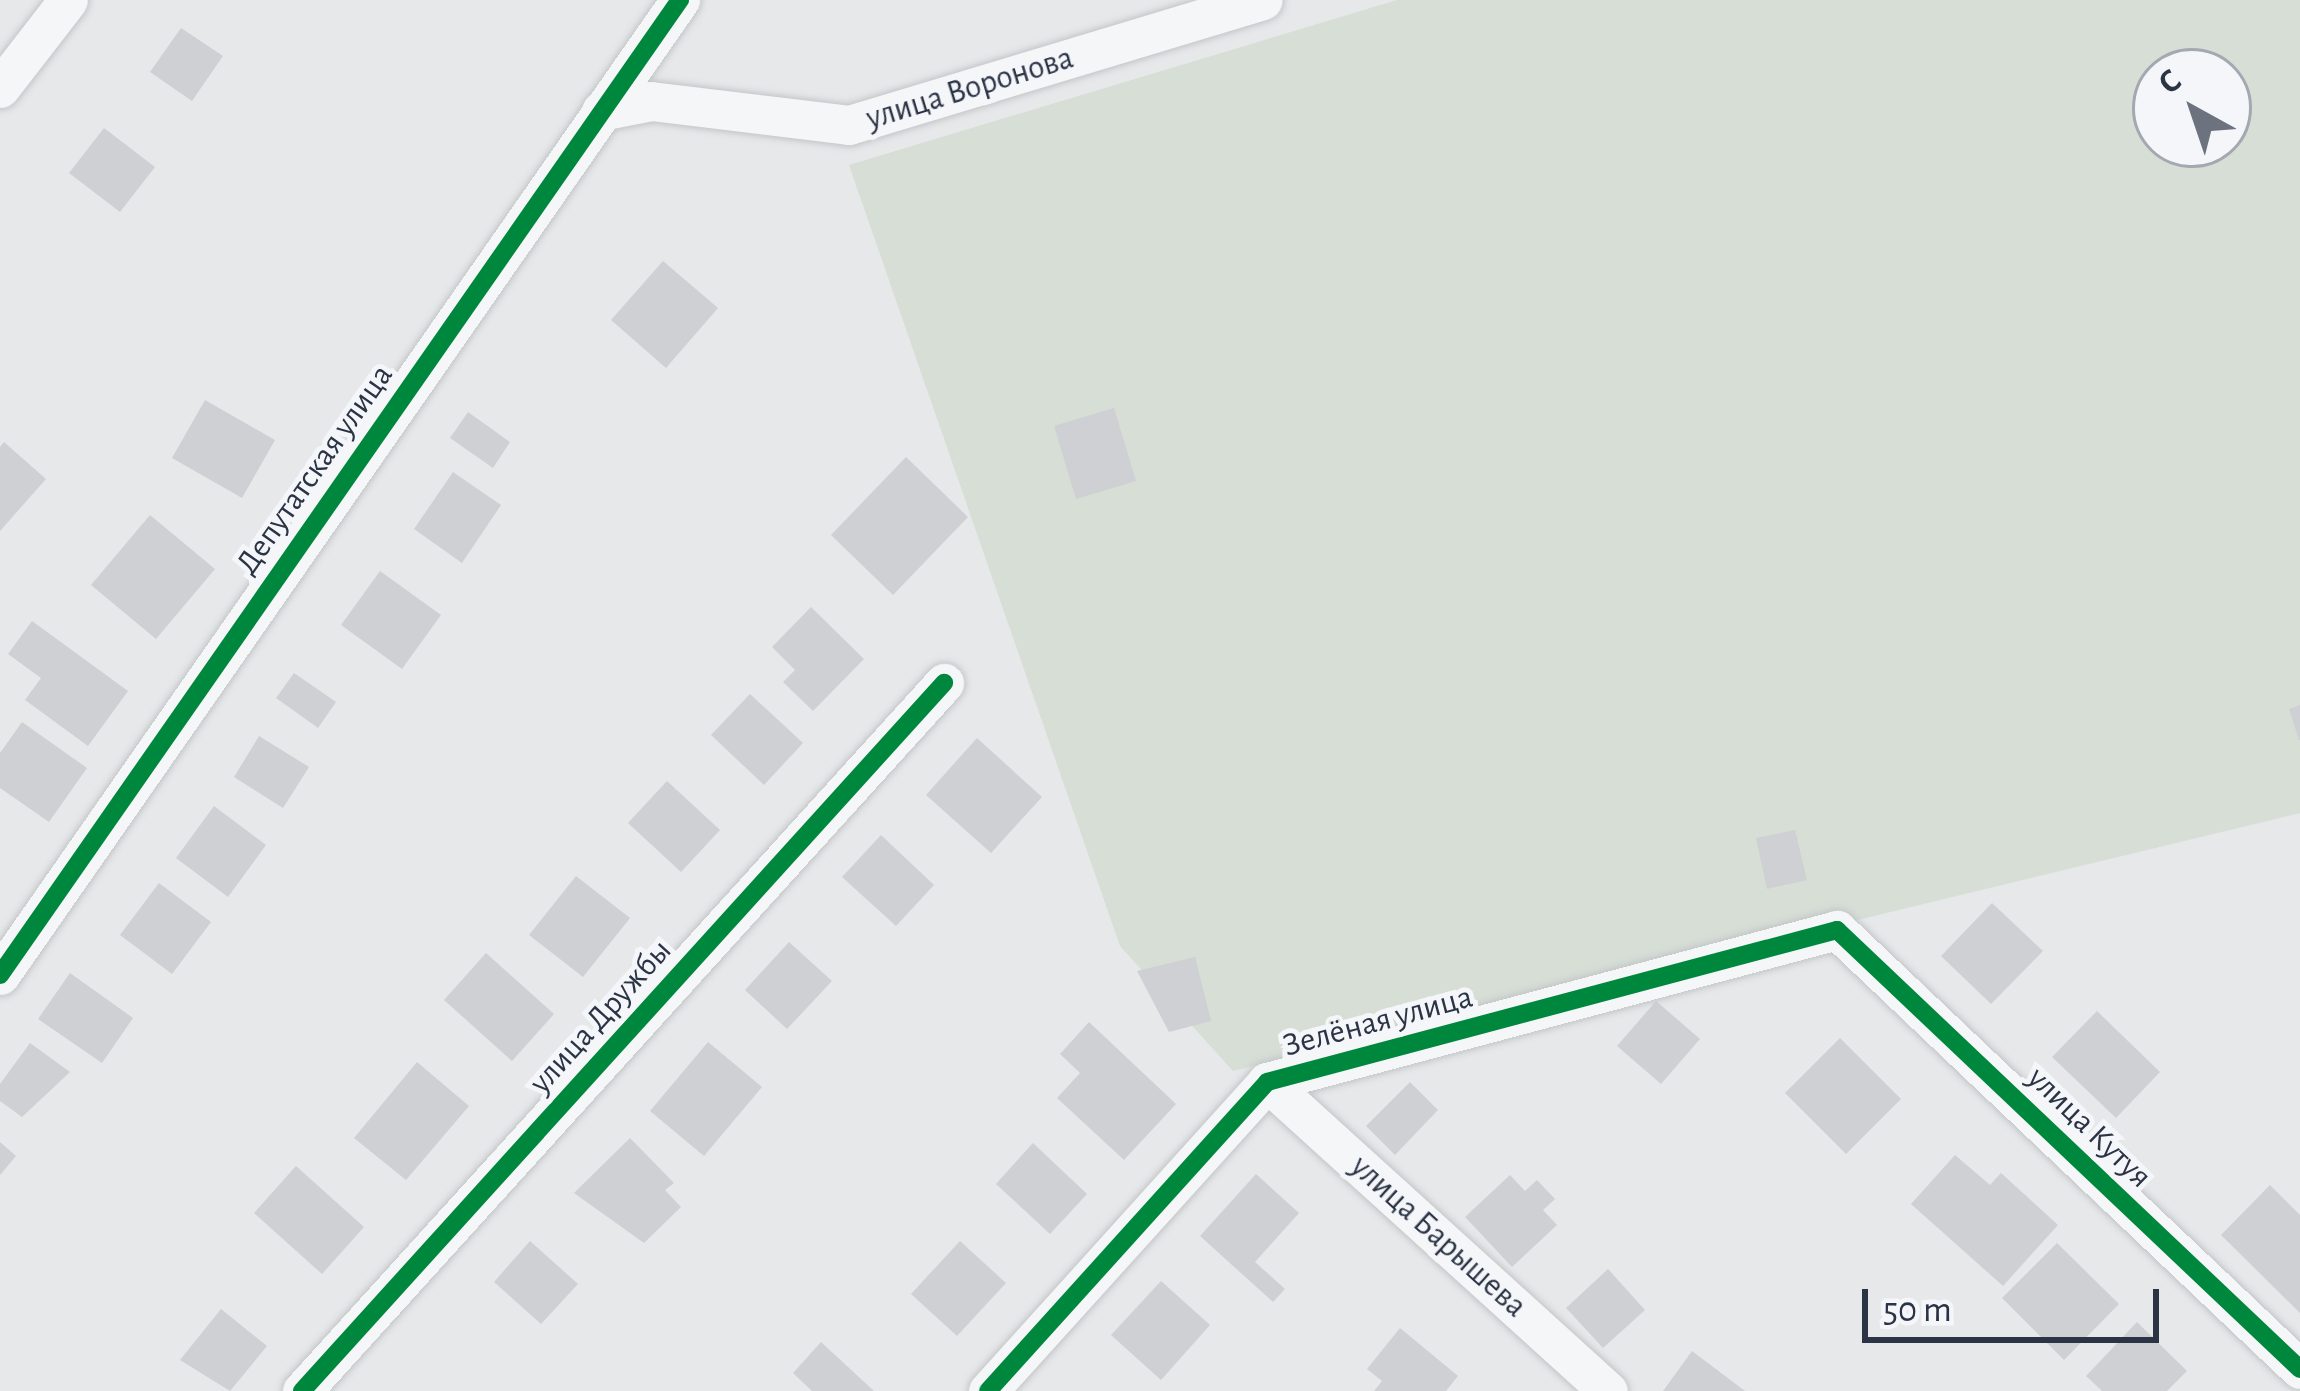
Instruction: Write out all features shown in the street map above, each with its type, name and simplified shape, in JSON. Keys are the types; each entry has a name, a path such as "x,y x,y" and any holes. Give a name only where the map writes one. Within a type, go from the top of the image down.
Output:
{"street":[{"path":"0,88 68,0"},
{"name":"Депутатская улица","path":"0,975 680,0"},
{"name":"улица Воронова","path":"601,111 651,101 849,125 1263,0"},
{"name":"улица Дружбы","path":"302,1391 944,683"},
{"name":"Зелёная улица","path":"988,1391 1267,1082 1838,930"},
{"name":"улица Кутуя","path":"1838,930 2300,1369"},
{"name":"улица Барышева","path":"1267,1082 1608,1391"}],"shaded area":[{"path":"1397,0 2300,0 2300,813 1233,1071 1120,946 849,165"}],"building":[{"path":"181,28 223,56 192,101 150,72"},
{"path":"104,128 155,167 120,212 69,173"},
{"path":"663,261 718,308 666,368 611,320"},
{"path":"205,400 275,440 242,498 172,458"},
{"path":"1114,408 1136,481 1076,499 1054,426"},
{"path":"468,412 510,442 493,468 450,438"},
{"path":"4,442 46,479 0,531 0,447"},
{"path":"906,457 968,517 893,595 831,535"},
{"path":"453,472 501,505 462,563 414,529"},
{"path":"150,515 215,569 156,639 91,585"},
{"path":"380,571 441,615 402,669 341,625"},
{"path":"811,607 864,659 813,711 783,682 795,670 772,647"},
{"path":"32,621 128,691 88,746 25,700 41,678 8,654"},
{"path":"294,673 336,702 318,728 276,698"},
{"path":"750,694 803,743 764,785 711,735"},
{"path":"2300,705 2300,740 2299,740 2289,709"},
{"path":"22,722 87,768 49,822 0,788 0,753"},
{"path":"259,736 309,767 283,808 234,777"},
{"path":"977,738 1042,797 991,853 926,795"},
{"path":"667,781 720,830 681,872 628,823"},
{"path":"214,806 266,845 228,897 176,858"},
{"path":"1795,830 1807,880 1767,889 1756,838"},
{"path":"881,835 934,885 896,926 842,877"},
{"path":"576,876 630,918 583,977 529,935"},
{"path":"159,883 211,922 172,974 120,935"},
{"path":"1992,903 2043,951 1991,1004 1941,956"},
{"path":"789,942 832,981 787,1029 745,990"},
{"path":"486,953 554,1014 512,1061 444,1000"},
{"path":"1195,957 1211,1021 1169,1032 1137,971"},
{"path":"70,973 133,1018 102,1063 38,1019"},
{"path":"1656,1001 1700,1039 1661,1084 1617,1046"},
{"path":"2097,1011 2160,1072 2116,1118 2052,1057"},
{"path":"1089,1022 1176,1104 1124,1160 1057,1098 1080,1073 1060,1054"},
{"path":"1840,1038 1901,1099 1846,1154 1785,1093"},
{"path":"708,1042 762,1087 704,1156 650,1111"},
{"path":"30,1043 70,1072 22,1117 0,1101 0,1084"},
{"path":"417,1062 469,1106 406,1180 354,1138"},
{"path":"1410,1082 1438,1110 1395,1155 1366,1126"},
{"path":"630,1138 674,1183 665,1190 681,1207 644,1243 574,1193"},
{"path":"0,1142 16,1156 0,1175"},
{"path":"1033,1143 1087,1194 1050,1234 996,1184"},
{"path":"1955,1155 1990,1185 2001,1173 2058,1225 2003,1286 1911,1204"},
{"path":"296,1166 364,1227 322,1274 254,1213"},
{"path":"1256,1174 1299,1213 1255,1262 1285,1289 1273,1302 1200,1236"},
{"path":"1510,1175 1525,1191 1537,1180 1555,1199 1543,1210 1557,1225 1512,1267 1465,1217"},
{"path":"2270,1185 2300,1215 2300,1313 2221,1235"},
{"path":"530,1241 578,1284 541,1324 494,1282"},
{"path":"960,1241 1006,1283 957,1336 911,1294"},
{"path":"2057,1243 2119,1304 2064,1360 2002,1298"},
{"path":"1608,1269 1645,1310 1603,1348 1566,1308"},
{"path":"1161,1281 1210,1325 1161,1380 1111,1335"},
{"path":"221,1309 267,1346 230,1391 180,1360"},
{"path":"2137,1322 2187,1371 2167,1391 2102,1391 2086,1376"},
{"path":"1400,1328 1458,1376 1446,1391 1374,1391 1382,1381 1367,1369"},
{"path":"821,1342 874,1391 812,1391 793,1373"},
{"path":"1692,1351 1745,1391 1663,1391"}],"cycle path":[{"path":"0,975 680,0"},
{"path":"302,1391 944,683"},
{"path":"988,1391 1267,1082 1837,930 2300,1369"}]}
